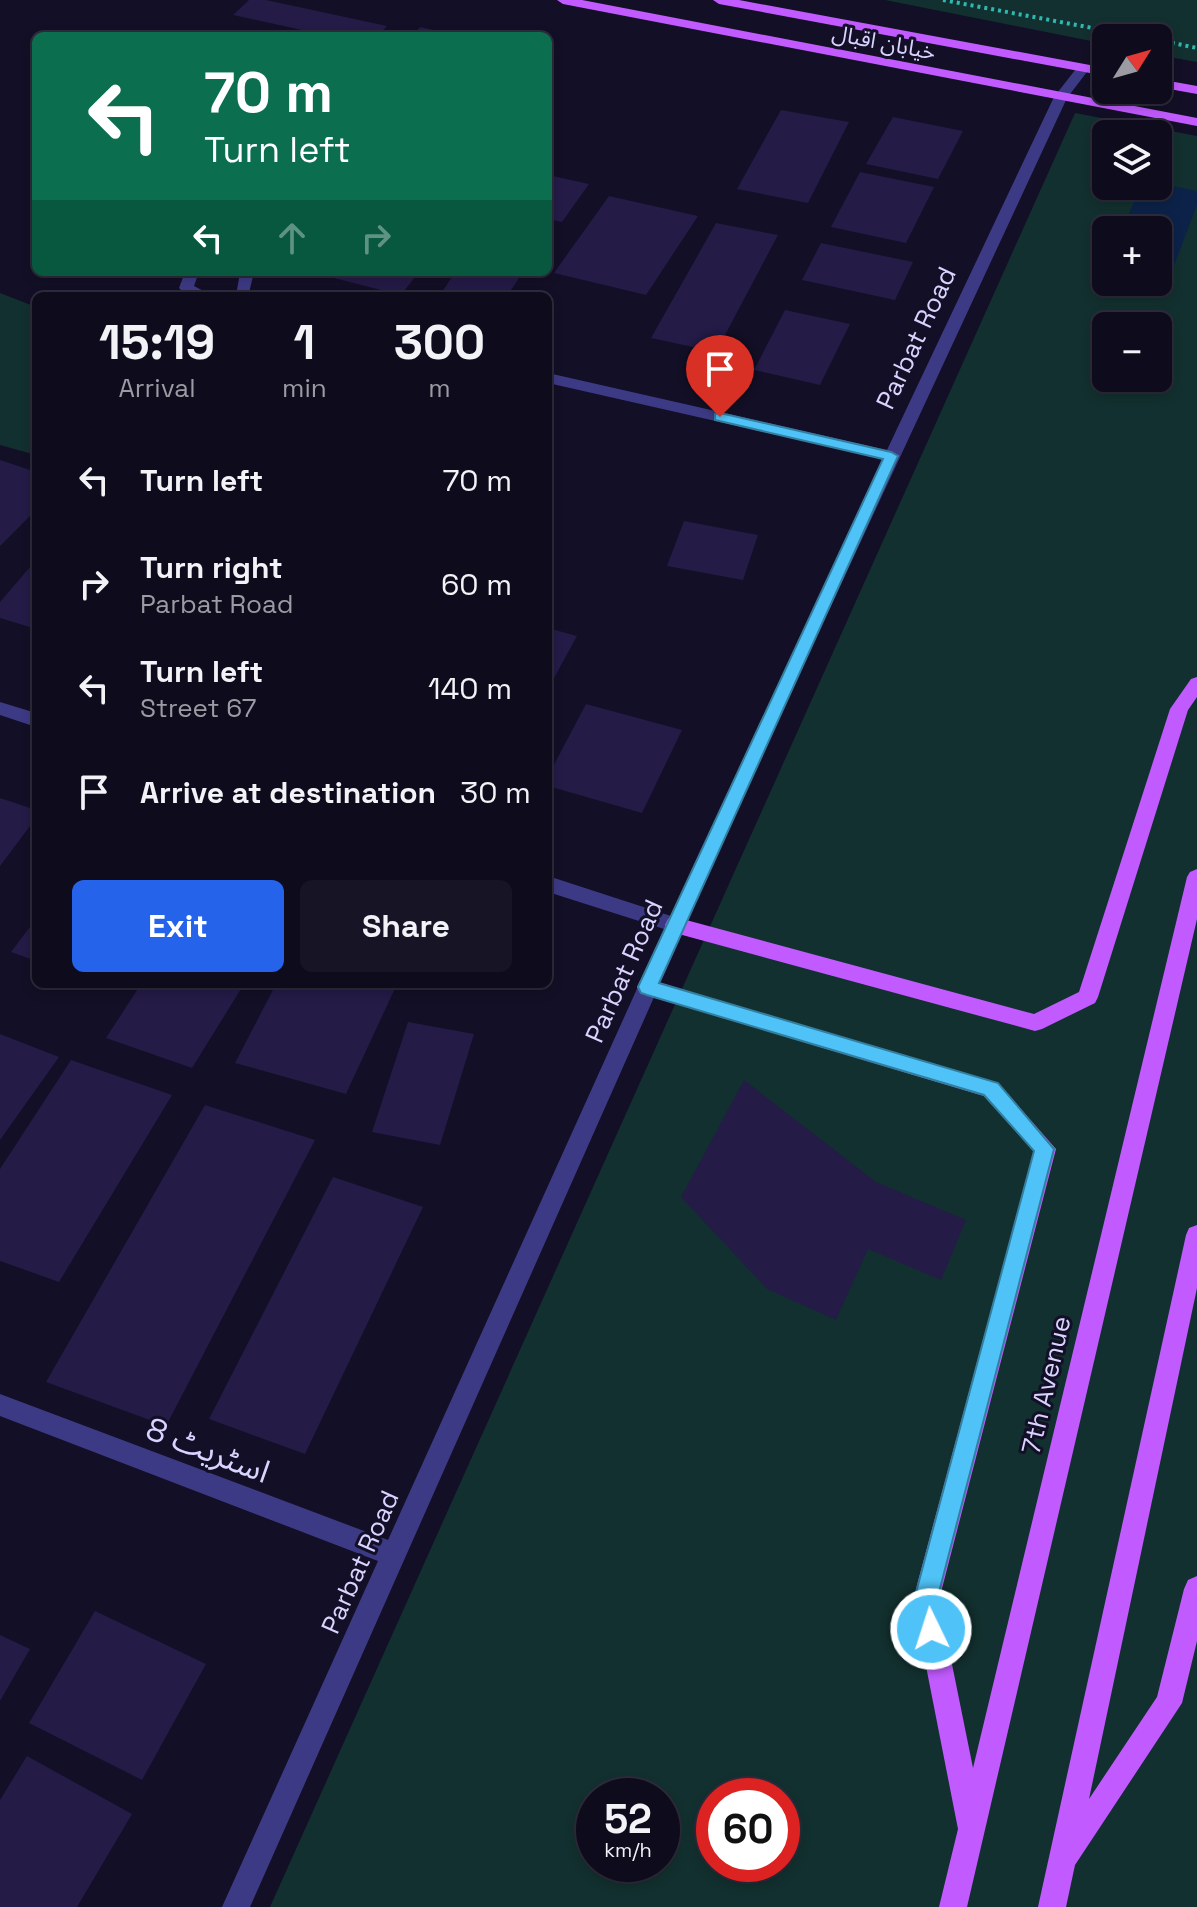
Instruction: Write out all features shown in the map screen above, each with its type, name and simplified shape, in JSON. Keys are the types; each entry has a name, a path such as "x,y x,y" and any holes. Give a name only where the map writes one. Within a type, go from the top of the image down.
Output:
{"main road":[{"name":"خیابان اقبال","path":"563,0 1197,122"},
{"name":"خیابان اقبال","path":"719,0 1092,69"},
{"path":"1172,86 1197,90"},
{"path":"675,925 1035,1023 1088,997 1179,709 1197,683"},
{"name":"7th Avenue","path":"953,1907 1197,877"},
{"path":"647,987 991,1089 1045,1149 926,1600 972,1831"},
{"path":"1052,1907 1197,1235"},
{"path":"1061,1863 1169,1703 1197,1589"}],"street":[{"name":"Parbat Road","path":"236,1907 647,987 891,456 1061,97 1084,68"},
{"path":"190,276 186,288 196,292"},
{"path":"244,290 246,276"},
{"path":"552,379 891,456"},
{"path":"0,708 32,719"},
{"path":"552,885 675,925"},
{"name":"اسٹریٹ 8","path":"0,1405 394,1555"}],"path":[{"path":"943,0 1092,28"},
{"path":"1172,43 1197,48"}],"green space":[{"path":"885,0 1197,0 1197,62 1172,58 1172,24 1092,24 1092,41"},
{"path":"1075,113 1112,120 1092,120 1092,200 1172,200 1172,131 1197,136 1197,1907 270,1907"},
{"path":"0,293 32,305 32,454 0,445"}],"water":[{"path":"1172,186 1197,191 1197,205 1172,271 1172,216 1128,216 1135,200 1172,200"}],"building":[{"path":"249,0 266,0 387,26 382,32 311,32 233,15"},
{"path":"420,27 442,32 416,32"},
{"path":"781,110 849,122 808,203 737,189"},
{"path":"893,117 963,131 938,179 866,164"},
{"path":"860,172 934,187 906,243 831,227"},
{"path":"552,176 589,184 562,222 552,220"},
{"path":"609,196 698,216 646,295 554,273"},
{"path":"716,223 778,235 716,352 651,338"},
{"path":"821,243 913,262 895,300 802,280"},
{"path":"326,276 416,276 403,292 389,292"},
{"path":"452,276 520,276 510,292 442,292"},
{"path":"785,310 850,324 820,385 754,370"},
{"path":"0,460 32,471 32,514 0,546"},
{"path":"684,521 758,535 743,580 667,566"},
{"path":"32,565 32,628 0,618 0,602"},
{"path":"552,629 577,636 552,682"},
{"path":"586,704 682,730 642,813 552,787 552,768"},
{"path":"0,798 32,809 32,823 0,866"},
{"path":"32,924 32,960 11,952"},
{"path":"138,988 242,988 192,1068 106,1038"},
{"path":"274,988 395,988 346,1094 235,1063"},
{"path":"408,1022 474,1034 440,1145 372,1132"},
{"path":"0,1034 59,1057 0,1140"},
{"path":"71,1060 172,1095 59,1282 0,1261 0,1169"},
{"path":"744,1080 876,1182 966,1220 941,1280 868,1249 836,1320 767,1289 681,1197"},
{"path":"205,1105 315,1140 166,1426 46,1382"},
{"path":"333,1177 423,1207 305,1454 209,1419"},
{"path":"95,1611 206,1664 142,1780 29,1723"},
{"path":"0,1635 30,1649 0,1701"},
{"path":"27,1756 132,1814 77,1907 0,1907 0,1800"}],"route":[{"path":"720,417 891,456 647,987 991,1089 1045,1149 926,1600 931,1629"}]}
